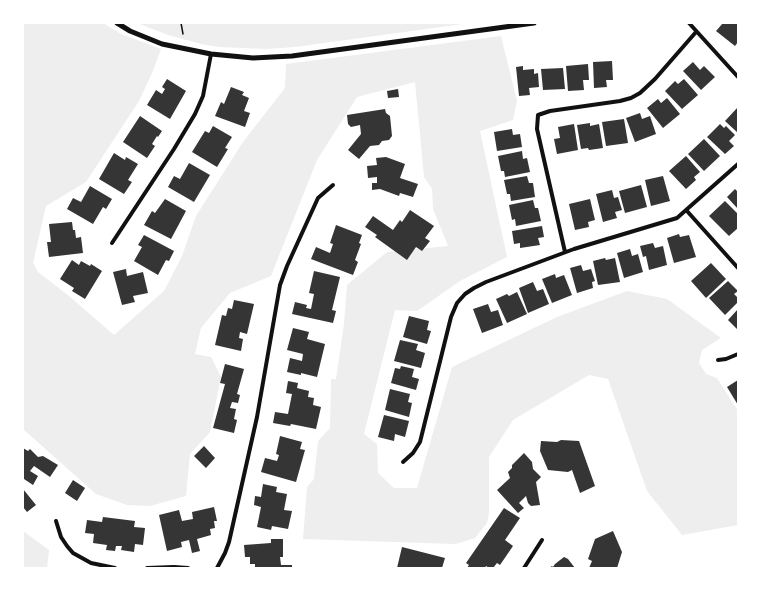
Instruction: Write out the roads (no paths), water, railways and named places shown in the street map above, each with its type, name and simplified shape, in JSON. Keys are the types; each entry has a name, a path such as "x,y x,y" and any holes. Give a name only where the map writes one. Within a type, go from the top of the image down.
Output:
{"street":[{"path":"117,23 162,44 211,54 253,58 292,56 534,23"},
{"path":"689,23 696,32 736,71 738,77"},
{"path":"566,252 537,129 538,115 550,111 620,102 631,98 640,93 655,78 696,32"},
{"path":"112,243 195,114 203,96 211,54"},
{"path":"403,462 413,453 420,442 451,317 457,303 465,294 474,288 566,252 677,218 687,211 738,164"},
{"path":"217,568 225,553 228,542 257,417 280,285 318,198 333,185"},
{"path":"687,211 738,268"},
{"path":"718,360 726,359 738,354"},
{"path":"56,521 62,537 73,553 91,563 115,568"},
{"path":"524,568 542,540"},
{"path":"147,568 188,568"}]}
